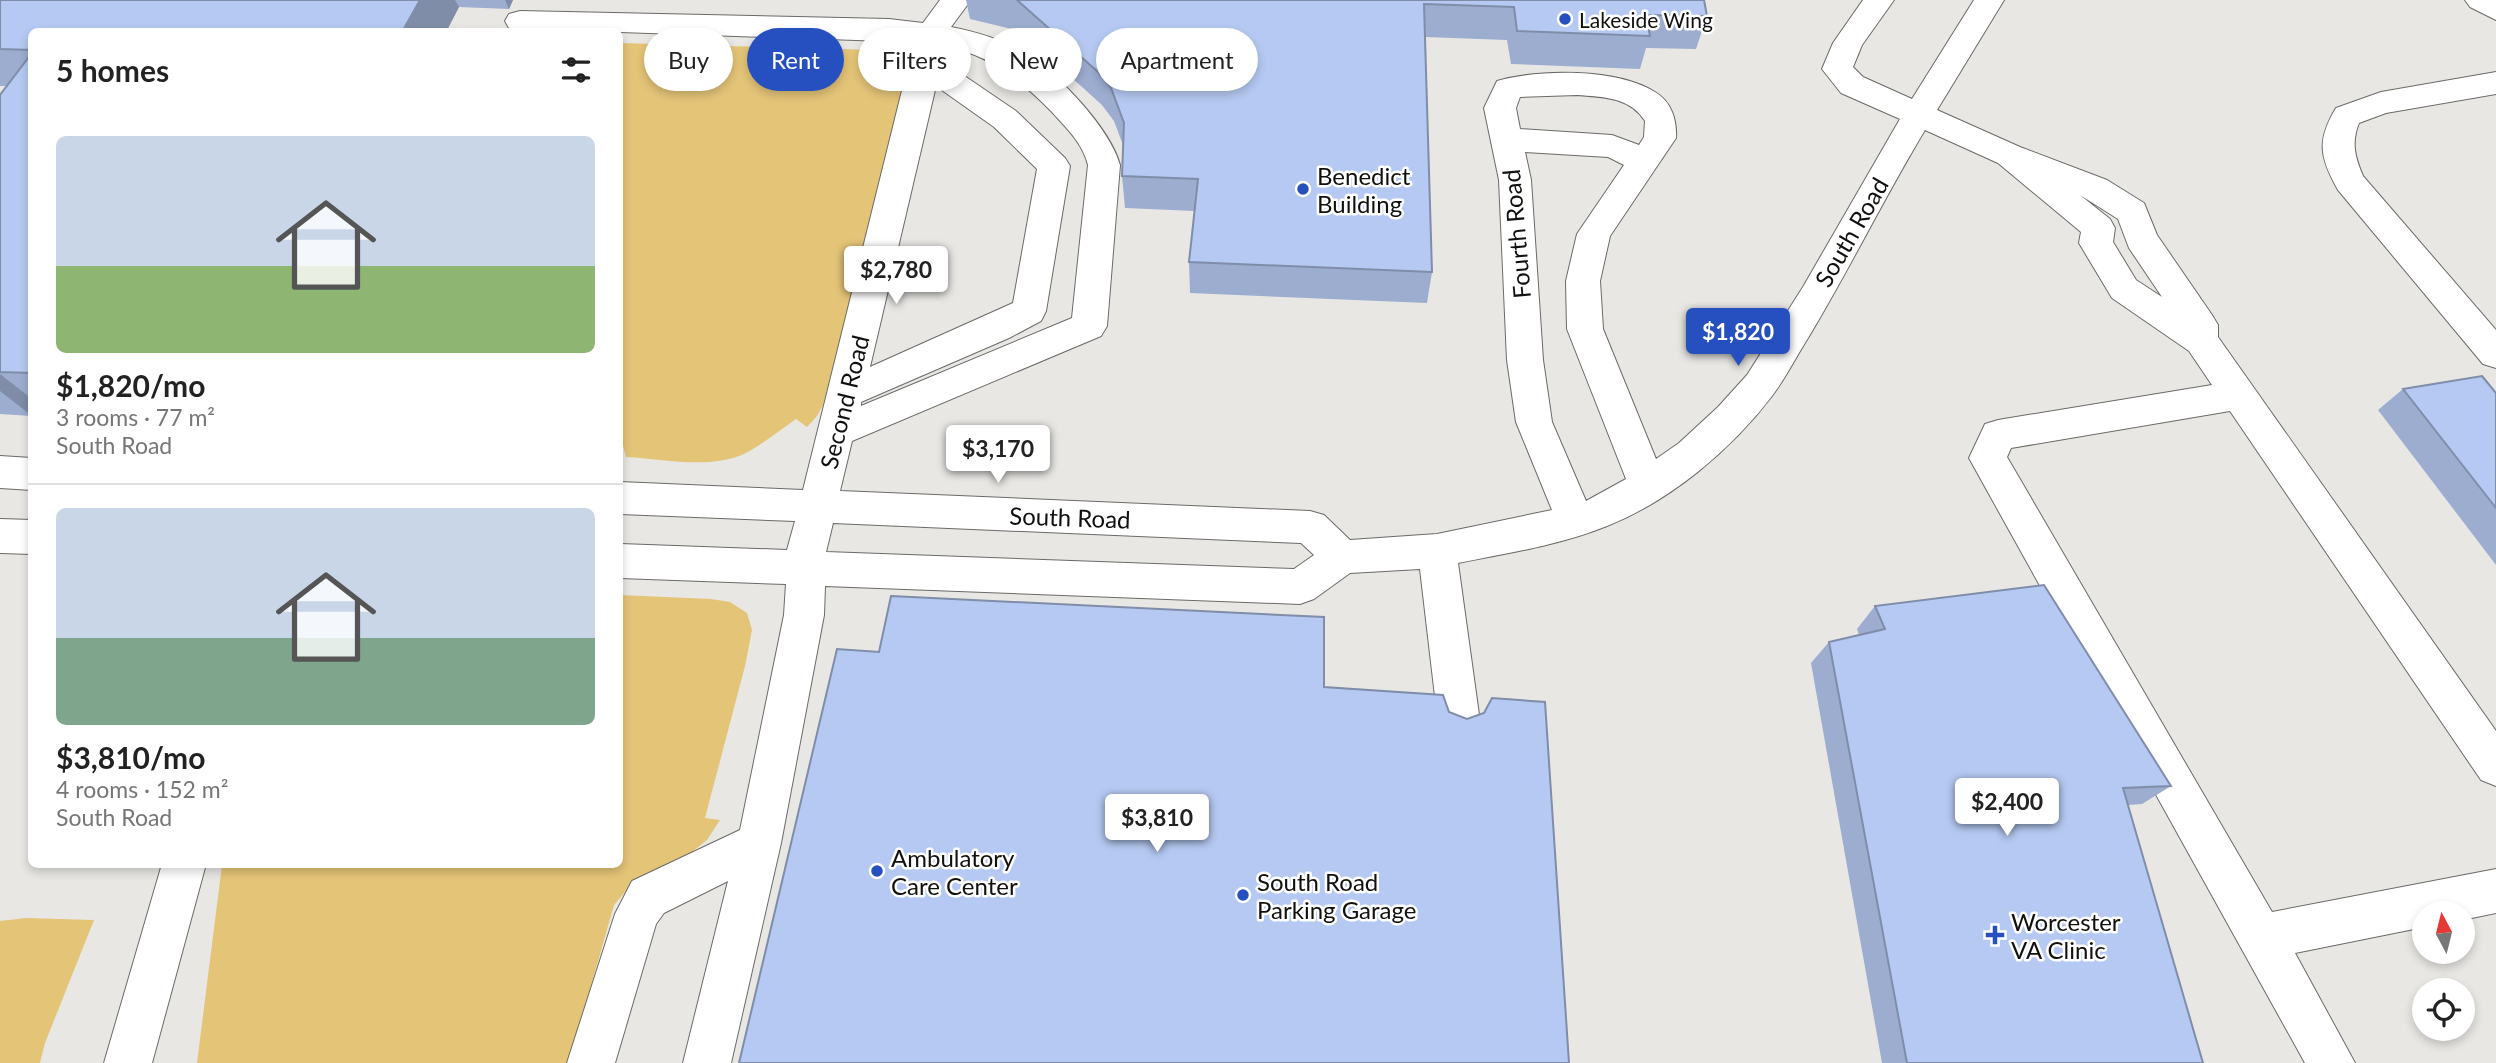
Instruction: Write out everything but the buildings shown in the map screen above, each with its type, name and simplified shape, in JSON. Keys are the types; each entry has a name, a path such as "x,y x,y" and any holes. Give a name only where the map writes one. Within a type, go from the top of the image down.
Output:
{"street":[{"name":"Second Road","path":"940,28 956,0"},
{"path":"1879,0 1848,43 1837,69 1852,85 2009,155 2095,188 2162,230 2193,275 2190,328"},
{"name":"South Road","path":"623,498 1310,527 1342,557 1437,551 1596,513 1647,486 1692,454 1731,418 1760,385 1989,0"},
{"path":"2480,0 2496,10"},
{"path":"522,17 858,28"},
{"path":"838,431 1089,326 1104,165 1101,148 1080,122 1028,70 1013,59 981,46 971,46"},
{"path":"2496,83 2381,103 2347,116 2336,136 2338,156 2350,182 2496,354"},
{"name":"Fourth Road","path":"1575,520 1534,422 1525,360 1516,180 1500,108 1508,89 1526,84 1621,88 1646,100 1661,120 1660,138 1594,234 1583,281 1586,329 1647,486"},
{"path":"846,393 998,328 1029,311 1054,166 971,88"},
{"name":"Second Road","path":"707,1063 759,843 804,615 806,590 803,566 838,431 918,91"},
{"path":"1505,139 1612,146 1644,160"},
{"path":"2009,155 2098,228 2116,237 2190,328 2496,766"},
{"path":"2239,395 1998,435 1988,458 2331,1063"},
{"path":"0,472 28,474"},
{"path":"0,536 28,537"},
{"path":"1437,551 1459,722"},
{"path":"623,561 1300,587 1342,557"},
{"path":"591,1063 637,914 648,897 759,843"},
{"path":"128,1063 183,868"},
{"path":"2260,937 2496,891"}],"shaded area":[{"path":"623,43 644,44 644,91 733,91 733,46 747,46 747,91 844,91 844,49 858,49 858,91 907,91 823,405 807,427 796,419 746,453 718,461 687,462 626,457 623,446"},
{"path":"623,595 711,599 730,602 747,613 752,630 745,666 705,818 720,820 707,840 688,855 636,879 614,905 569,1063 197,1063 222,868 623,868"},
{"path":"26,918 94,920 45,1043 40,1063 0,1063 0,921"}],"place":[{"name":"Lakeside Wing","path":"1565,19"},
{"name":"Benedict Building","path":"1303,189"},
{"name":"Ambulatory Care Center","path":"877,871"},
{"name":"South Road Parking Garage","path":"1243,895"},
{"name":"Worcester VA Clinic","path":"1995,935"}]}
